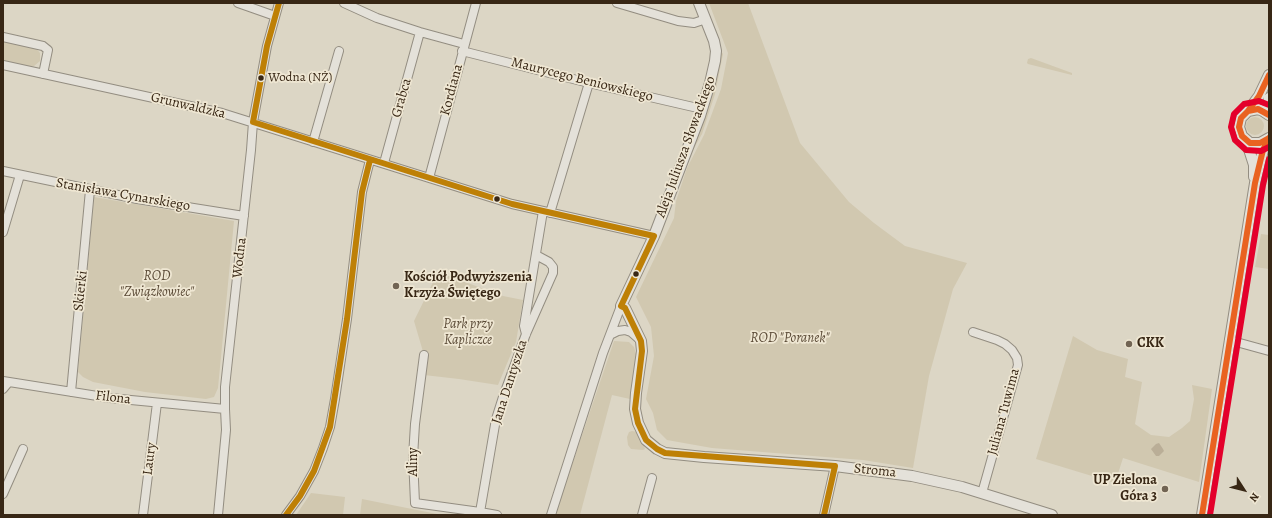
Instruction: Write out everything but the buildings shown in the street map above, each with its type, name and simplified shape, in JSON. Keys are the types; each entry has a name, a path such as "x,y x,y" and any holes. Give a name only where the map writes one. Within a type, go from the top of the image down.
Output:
{"street":[{"path":"238,3 275,16"},
{"name":"Wodna","path":"218,515 226,430 225,387 252,150 253,122 267,46 279,3"},
{"name":"Maurycego Beniowskiego","path":"344,3 360,7 377,18 463,47 589,83 702,109"},
{"name":"Kordiana","path":"429,178 476,3"},
{"path":"617,3 678,22 694,23 706,19"},
{"name":"Aleja Juliusza Słowackiego","path":"551,515 610,335 621,306 654,236 702,109 710,83 716,57 714,41 699,3"},
{"name":"Grabca","path":"384,164 420,32"},
{"path":"3,37 43,46 48,50 43,74"},
{"path":"312,142 338,51"},
{"name":"Grunwaldzka","path":"3,65 222,113 512,204 654,236"},
{"path":"1269,75 1259,96 1241,118 1239,127 1242,136 1246,140 1255,144 1269,138"},
{"name":"Jana Dantyszka","path":"480,512 496,418 526,334 524,326 536,255 546,212 589,83"},
{"path":"1269,98 1267,109 1269,114"},
{"path":"1248,111 1258,109 1269,114"},
{"path":"1202,515 1255,183 1263,150 1269,138"},
{"path":"1246,140 1254,165 1255,183"},
{"path":"286,515 300,496 314,471 324,448 330,426 346,319 362,192 370,160"},
{"name":"Stanisława Cynarskiego","path":"3,171 137,199 244,216"},
{"path":"3,232 20,175"},
{"name":"Skierki","path":"71,392 90,190"},
{"path":"526,334 553,273 553,267 549,262 536,255"},
{"name":"Stroma","path":"621,306 625,308 641,341 642,351 635,409 638,423 646,440 664,453 835,466 912,476 982,493 1052,515"},
{"path":"610,335 618,331 625,330 631,332 641,341"},
{"name":"Juliana Tuwima","path":"972,332 1005,344 1018,358 1018,365 982,493"},
{"path":"1229,340 1269,351"},
{"name":"Aliny","path":"424,355 415,424 413,457 415,502 480,512"},
{"name":"Filona","path":"5,384 157,403 225,408"},
{"name":"Laury","path":"144,515 157,403"},
{"path":"3,494 23,449"},
{"path":"824,515 835,466"},
{"path":"642,515 652,478"},
{"path":"480,512 497,515"}],"green space":[{"name":"ROD \"Poranek\"","path":"709,3 748,3 800,143 849,202 905,246 967,263 953,289 929,376 913,468 863,460 712,448 667,440 657,430 653,413 646,399 654,356 651,327 636,297 674,218 676,201 687,168 704,135 721,89 728,53"},
{"path":"3,40 35,47 40,53 40,61 34,66 30,67 3,61"},
{"path":"721,51 723,54 715,94 702,134 689,157 713,90"},
{"path":"1031,58 1072,73 1072,75 1028,64 1028,59"},
{"path":"1255,117 1261,120 1264,126 1261,132 1255,135 1249,132 1246,126 1249,120"},
{"name":"ROD \"Związkowiec\"","path":"94,197 234,221 218,388 214,397 206,399 145,392 93,382 83,377 78,372"},
{"path":"1261,234 1269,235 1269,269 1255,267"},
{"name":"Park przy Kapliczce","path":"438,272 503,296 523,300 516,342 498,385 424,375 424,355 414,321"},
{"path":"1073,336 1097,350 1128,359 1125,377 1142,382 1135,424 1151,435 1169,437 1190,421 1194,399 1192,385 1212,389 1199,482 1123,458 1115,483 1036,459"},
{"path":"614,341 629,342 634,347 636,354 630,399 612,395 580,515 556,515 560,500"},
{"path":"629,432 637,432 645,449 631,449 628,445 627,437"},
{"path":"311,493 345,497 343,515 296,515"},
{"path":"362,499 442,515 360,515"}],"shaded area":[{"path":"1159,443 1164,451 1159,456 1156,456 1151,449"}],"transit line":[{"path":"279,3 267,46 253,122 512,204 654,236"},
{"path":"1248,111 1259,96 1269,75"},
{"path":"1269,105 1259,101 1244,104 1234,114 1231,127 1235,140 1246,150 1261,151 1269,147"},
{"path":"1269,115 1258,109 1248,111 1241,118 1239,127 1242,136 1250,143 1260,143 1269,138"},
{"path":"1202,515 1255,183 1263,150 1269,138"},
{"path":"1210,515 1263,185 1269,159"},
{"path":"286,515 300,496 314,471 330,427 347,319 362,192 370,160"},
{"path":"621,306 654,236"},
{"path":"621,306 625,308 641,341 642,351 635,409 638,423 646,440 657,449 665,453 835,466"},
{"path":"824,515 835,466"}],"place":[{"name":"Wodna (NŻ)","path":"261,78"},
{"name":"Kościół Podwyższenia Krzyża Świętego","path":"396,286"},
{"name":"CKK","path":"1129,344"},
{"name":"UP Zielona Góra 3","path":"1165,489"}]}
